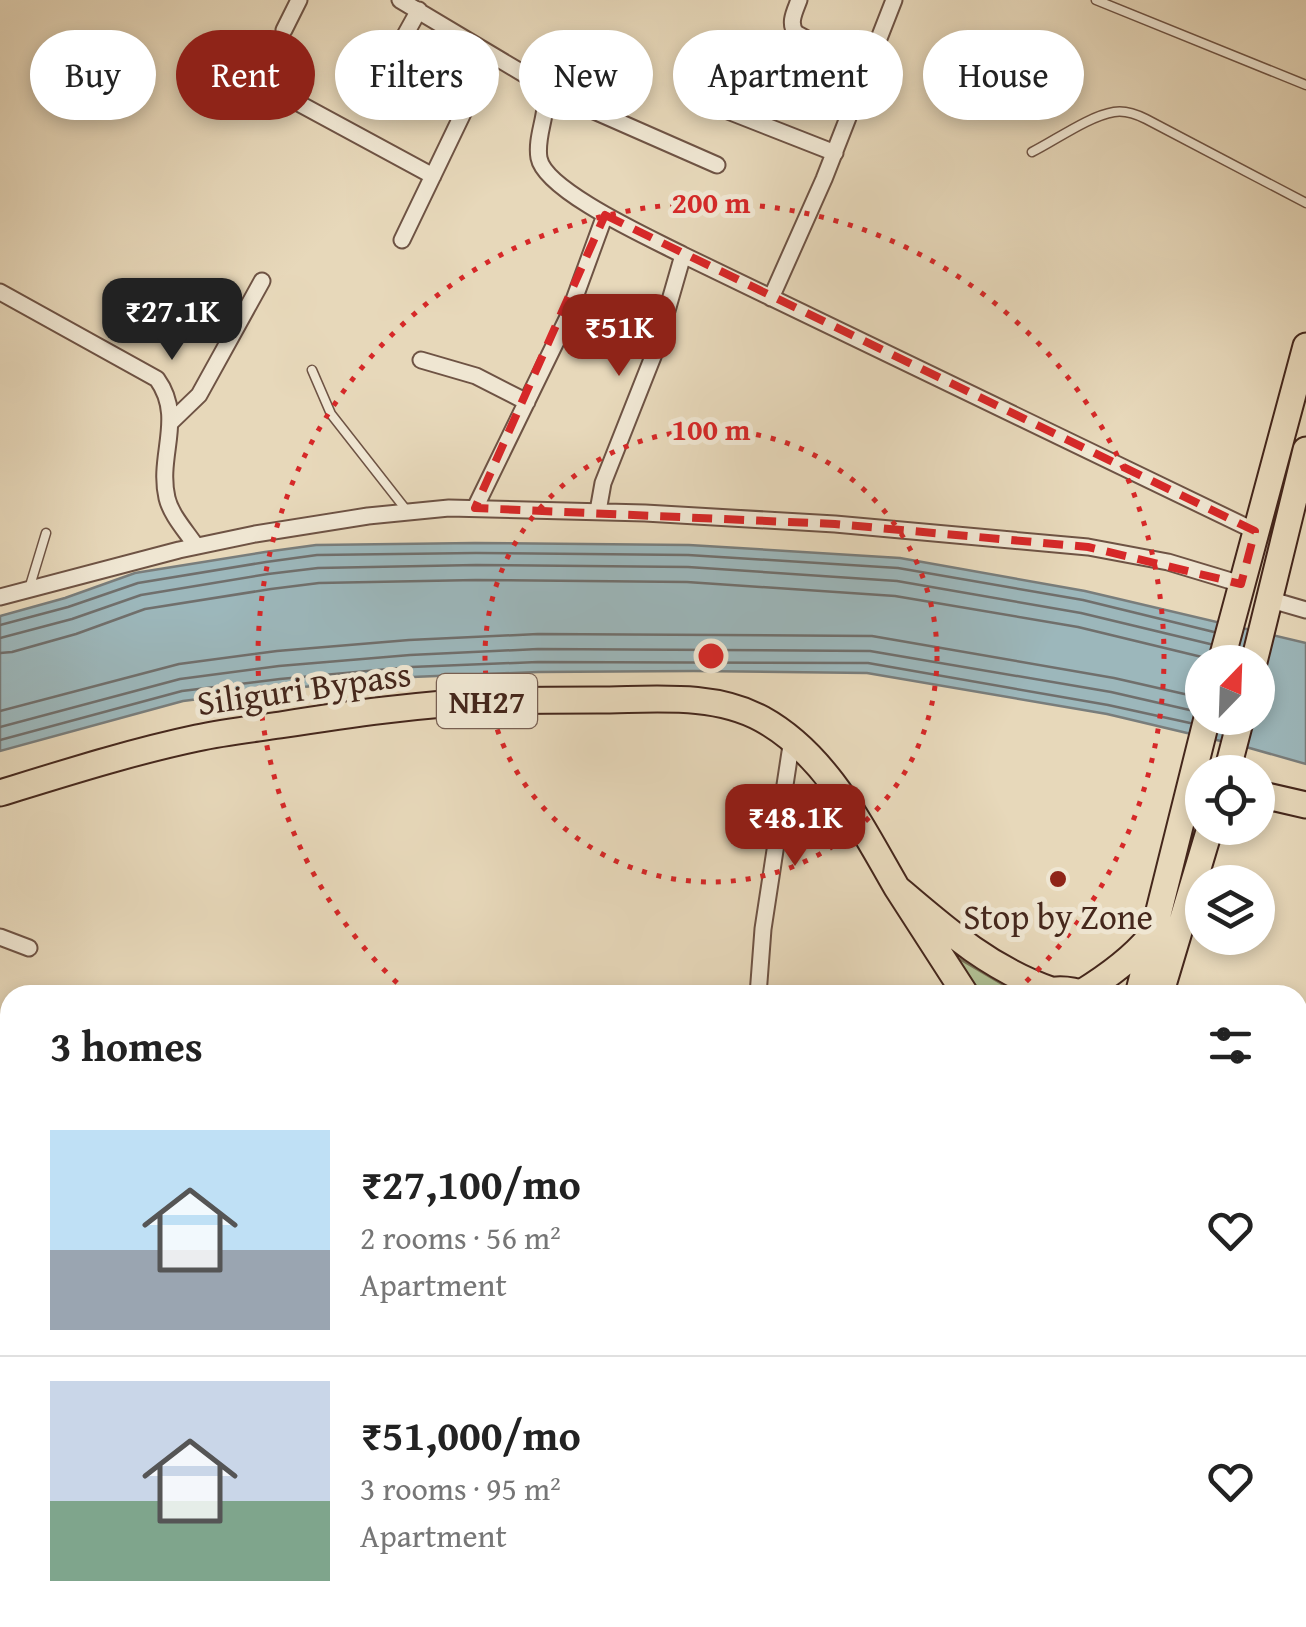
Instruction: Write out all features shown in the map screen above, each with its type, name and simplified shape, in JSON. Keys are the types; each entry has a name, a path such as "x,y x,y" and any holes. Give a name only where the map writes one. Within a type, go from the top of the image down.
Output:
{"main road":[{"path":"1225,645 1306,346"},
{"path":"1258,645 1306,450"},
{"name":"Siliguri Bypass","path":"0,793 200,738 354,714 475,702 699,702 727,705 759,717 810,754 855,815 898,888"},
{"path":"1141,985 1203,735"},
{"path":"1275,798 1306,805"},
{"path":"1163,985 1205,845"},
{"name":"NH27","path":"898,888 958,940 1031,985"},
{"name":"NH27","path":"898,888 960,985"},
{"path":"1095,985 1138,952 1154,933"}],"street":[{"path":"284,30 300,0"},
{"path":"400,0 452,30"},
{"path":"413,30 437,0"},
{"path":"793,30 792,20 799,0"},
{"path":"882,30 894,0"},
{"path":"315,112 433,176"},
{"path":"402,240 460,120"},
{"path":"544,120 538,156 544,171 562,188 605,215 1255,531"},
{"path":"614,120 716,165"},
{"path":"751,120 835,153"},
{"path":"771,298 848,120"},
{"path":"475,508 567,319 605,215"},
{"path":"598,511 603,483 656,350 683,256"},
{"path":"170,423 199,395 262,281"},
{"path":"0,292 156,380 170,405 166,497 196,546"},
{"path":"421,360 476,376 527,402"},
{"path":"0,597 255,534 407,511 475,508 835,524 1088,546 1168,562 1238,594"},
{"path":"1266,606 1306,610"},
{"path":"759,985 763,929 792,739"},
{"path":"0,936 29,948"}],"lane":[{"path":"1096,0 1306,85"},
{"path":"1032,152 1099,117 1126,112 1146,118 1306,203"},
{"path":"312,370 331,414 407,511"},
{"path":"29,589 46,534"}],"highlighted area":[{"path":"605,215 1255,531 1241,584 1088,547 835,524 475,508"}],"green space":[{"path":"958,958 1004,985 973,985"}],"water":[{"path":"316,545 689,545 900,558 1085,591 1306,643 1306,764 1195,735 1275,735 1275,645 1185,645 1185,733 1107,714 867,673 538,672 412,677 183,701 0,751 0,616 135,573"}],"place":[{"name":"Stop by Zone","path":"1058,879"}]}
